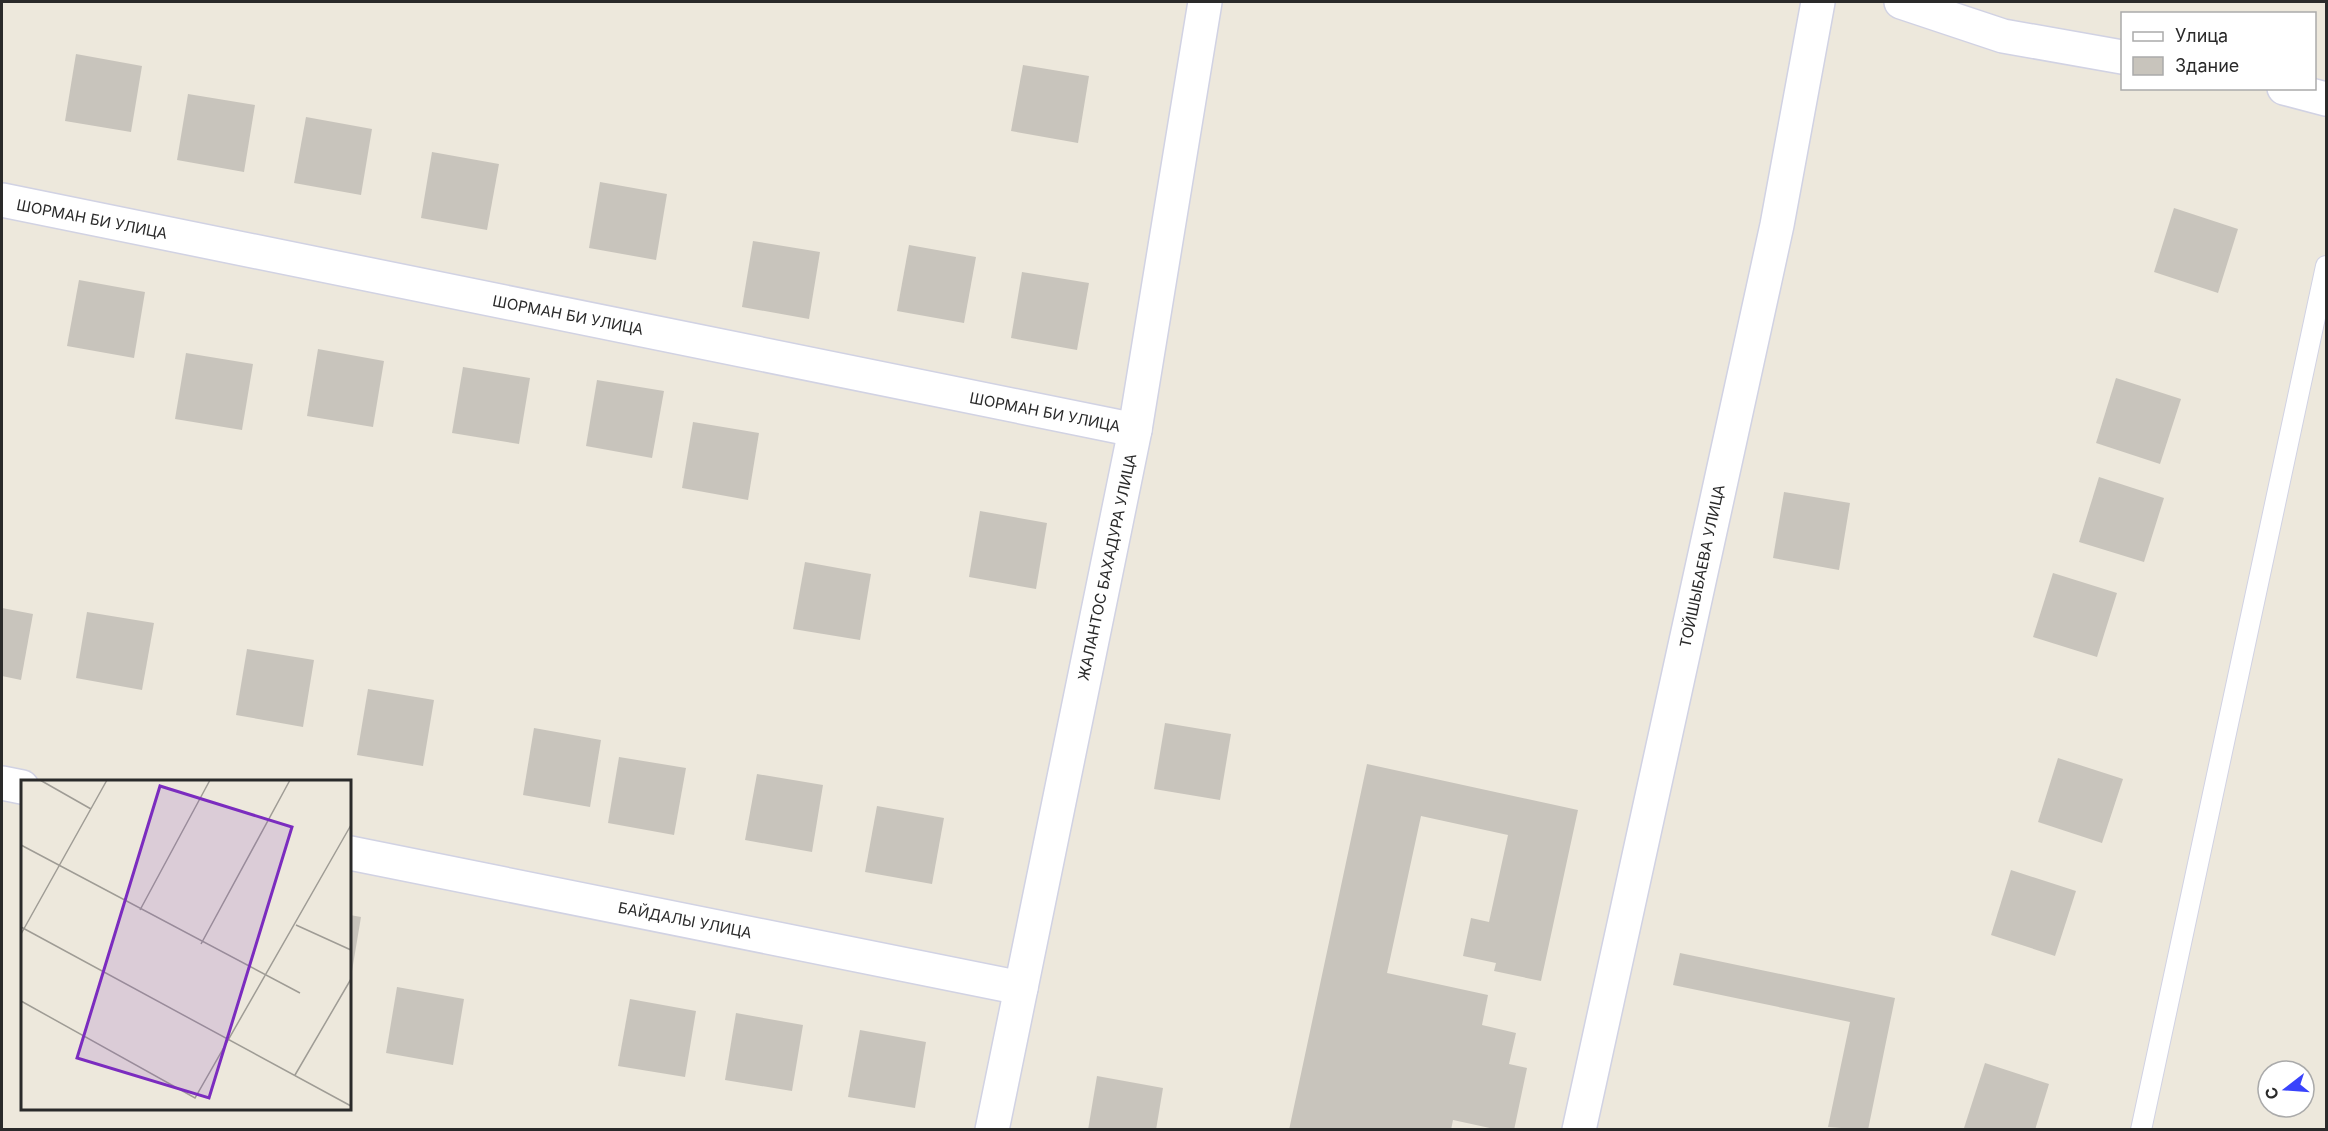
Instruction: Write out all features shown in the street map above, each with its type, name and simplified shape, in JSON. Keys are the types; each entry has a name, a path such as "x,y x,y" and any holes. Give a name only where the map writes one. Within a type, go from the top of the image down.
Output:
{"street":[{"name":"ЖАЛАНТОС БАХАДУРА УЛИЦА","path":"992,1130 1135,430 1205,2"},
{"name":"ТОЙШЫБАЕВА УЛИЦА","path":"1579,1130 1777,225 1818,2"},
{"path":"1901,2 2003,36 2121,57"},
{"path":"2292,90 2326,99"},
{"name":"ШОРМАН БИ УЛИЦА","path":"2,200 1135,430"},
{"path":"2,783 21,787"},
{"name":"БАЙДАЛЫ УЛИЦА","path":"351,853 1021,988"}],"lane":[{"path":"2141,1130 2326,266"}],"building":[{"path":"76,54 142,66 131,132 65,121"},
{"path":"1023,65 1089,76 1078,143 1011,131"},
{"path":"188,94 255,105 244,172 177,160"},
{"path":"306,117 372,129 361,195 294,183"},
{"path":"432,152 499,164 487,230 421,218"},
{"path":"600,182 667,194 656,260 589,248"},
{"path":"2174,208 2238,229 2218,293 2154,272"},
{"path":"753,241 820,252 809,319 742,307"},
{"path":"909,245 976,257 964,323 897,311"},
{"path":"1022,272 1089,283 1077,350 1011,338"},
{"path":"79,280 145,292 134,358 67,346"},
{"path":"318,349 384,361 373,427 307,416"},
{"path":"186,353 253,364 242,430 175,419"},
{"path":"463,367 530,378 519,444 452,433"},
{"path":"2116,378 2181,399 2160,464 2096,443"},
{"path":"597,380 664,391 652,458 586,446"},
{"path":"693,422 759,433 748,500 682,488"},
{"path":"2099,477 2164,498 2144,562 2079,542"},
{"path":"1784,492 1850,503 1839,570 1773,558"},
{"path":"980,511 1047,523 1036,589 969,577"},
{"path":"805,562 871,574 860,640 793,629"},
{"path":"2053,573 2117,593 2097,657 2033,637"},
{"path":"2,608 33,614 21,680 2,676"},
{"path":"87,612 154,623 142,690 76,678"},
{"path":"247,649 314,660 303,727 236,715"},
{"path":"368,689 434,700 423,766 357,755"},
{"path":"1165,723 1231,734 1220,800 1154,789"},
{"path":"534,728 601,740 590,807 523,795"},
{"path":"619,757 686,768 674,835 608,823"},
{"path":"2058,758 2123,779 2102,843 2038,822"},
{"path":"1367,764 1578,810 1541,981 1494,971 1496,963 1463,956 1471,918 1489,922 1508,835 1421,816 1387,973 1488,995 1482,1025 1516,1033 1509,1064 1527,1068 1514,1130 1499,1130 1453,1120 1451,1130 1289,1130"},
{"path":"757,774 823,785 812,852 745,840"},
{"path":"877,806 944,818 932,884 865,872"},
{"path":"2011,870 2076,891 2055,956 1991,935"},
{"path":"351,915 361,917 351,977"},
{"path":"1680,953 1895,998 1868,1130 1828,1127 1850,1022 1673,985"},
{"path":"397,987 464,999 453,1065 386,1053"},
{"path":"630,999 696,1011 685,1077 618,1066"},
{"path":"736,1013 803,1025 792,1091 725,1080"},
{"path":"860,1030 926,1042 915,1108 848,1097"},
{"path":"1985,1063 2049,1084 2035,1130 1970,1130 1964,1128"},
{"path":"1097,1076 1163,1088 1156,1130 1088,1130"}]}
